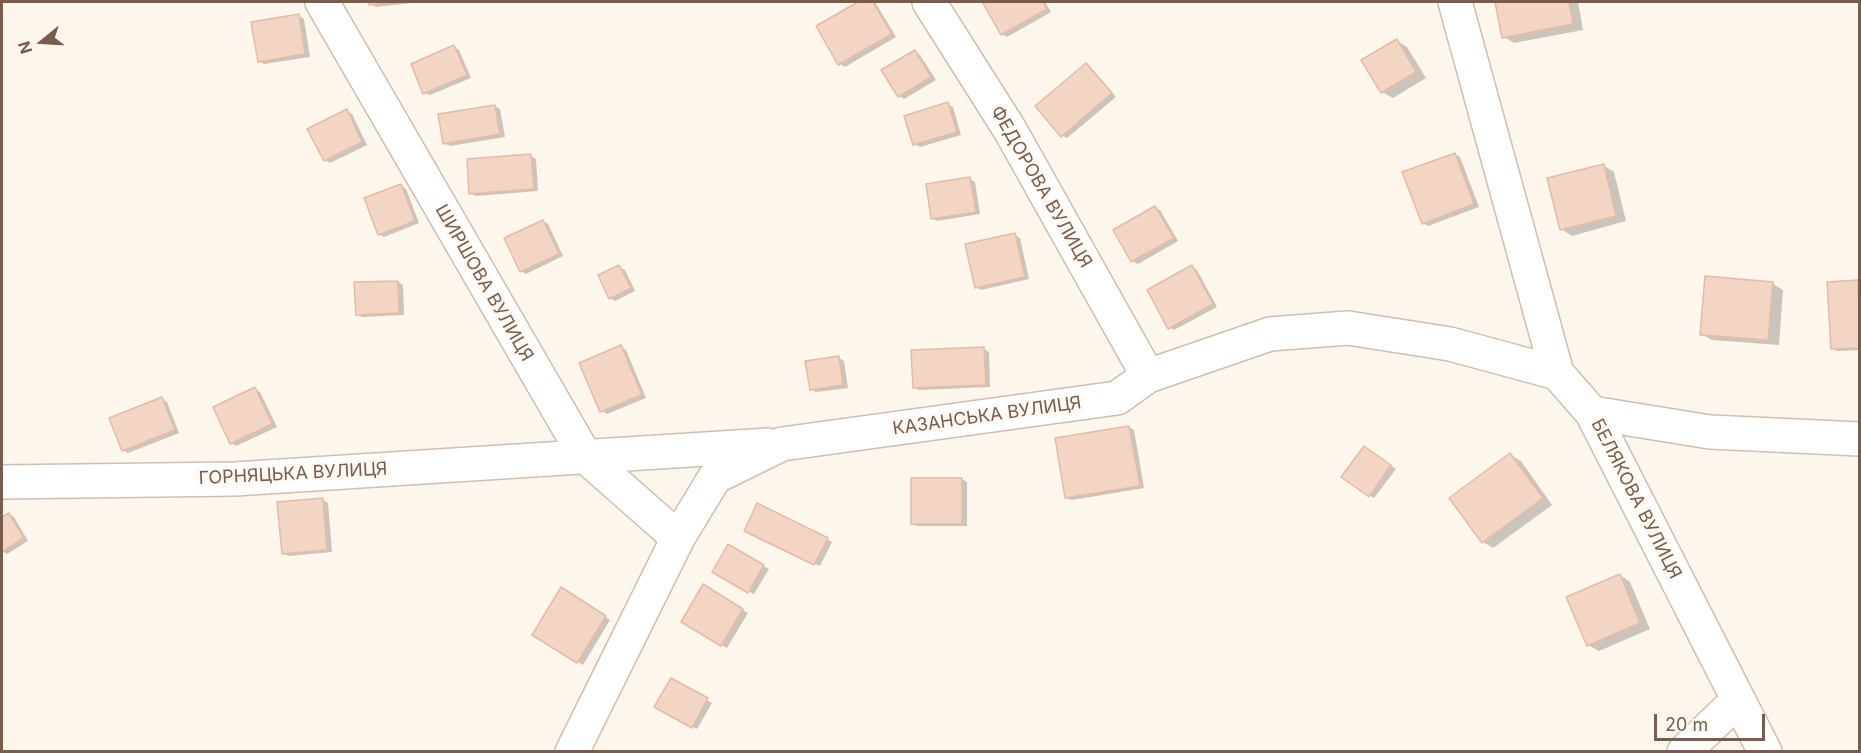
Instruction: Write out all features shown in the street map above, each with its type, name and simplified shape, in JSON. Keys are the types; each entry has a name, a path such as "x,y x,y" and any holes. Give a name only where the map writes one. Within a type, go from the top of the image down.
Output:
{"street":[{"name":"ШИРШОВА ВУЛИЦЯ","path":"322,2 585,456 678,538"},
{"name":"ФЕДОРОВА ВУЛИЦЯ","path":"929,2 1010,130 1148,376"},
{"name":"БЕЛЯКОВА ВУЛИЦЯ","path":"1455,2 1557,373 1592,413 1765,752"},
{"name":"КАЗАНСЬКА ВУЛИЦЯ","path":"572,752 678,538 715,477 782,444 1117,398 1148,376 1270,334 1348,328 1450,344 1557,373"},
{"path":"1592,413 1710,432 1860,439"},
{"name":"ГОРНЯЦЬКА ВУЛИЦЯ","path":"2,482 235,479 782,444"},
{"path":"1684,752 1738,700"}],"building":[{"path":"369,2 398,2 369,5"},
{"path":"858,2 873,2 892,34 838,65 816,26"},
{"path":"982,2 1043,2 1047,9 1001,35"},
{"path":"1495,2 1569,2 1573,24 1502,38"},
{"path":"299,14 305,54 258,62 251,22"},
{"path":"1397,39 1416,72 1381,93 1361,60"},
{"path":"454,45 467,75 423,94 411,64"},
{"path":"915,50 931,77 898,97 881,70"},
{"path":"1086,63 1112,93 1061,137 1035,106"},
{"path":"948,102 957,132 913,145 904,116"},
{"path":"495,105 500,134 443,144 438,114"},
{"path":"347,109 362,142 324,161 307,129"},
{"path":"1455,153 1474,204 1422,224 1402,172"},
{"path":"531,154 534,189 469,194 467,159"},
{"path":"1604,164 1616,216 1560,230 1547,178"},
{"path":"970,177 976,212 931,219 926,184"},
{"path":"401,184 415,221 378,235 364,198"},
{"path":"1155,206 1174,238 1131,262 1113,230"},
{"path":"543,220 559,254 520,272 504,238"},
{"path":"1015,233 1025,277 975,288 965,244"},
{"path":"619,265 631,288 609,299 598,275"},
{"path":"1192,265 1213,304 1168,329 1147,290"},
{"path":"1705,276 1773,282 1768,340 1700,335"},
{"path":"1858,280 1860,348 1831,349 1827,282"},
{"path":"398,281 399,313 356,315 354,282"},
{"path":"621,345 642,395 600,412 579,363"},
{"path":"984,347 986,385 913,388 911,350"},
{"path":"839,356 843,385 810,390 805,361"},
{"path":"255,387 272,424 230,444 213,407"},
{"path":"162,397 175,430 122,451 109,418"},
{"path":"1129,426 1140,486 1065,498 1055,438"},
{"path":"1364,446 1391,465 1369,497 1341,477"},
{"path":"1510,453 1543,498 1482,543 1449,498"},
{"path":"911,478 962,478 962,524 911,524"},
{"path":"323,498 327,550 282,554 277,502"},
{"path":"757,503 828,538 814,565 744,531"},
{"path":"9,513 24,538 2,552 2,517"},
{"path":"728,544 764,565 748,593 712,572"},
{"path":"1620,574 1640,623 1587,646 1566,597"},
{"path":"703,584 743,609 721,646 681,622"},
{"path":"561,587 606,616 577,663 532,635"},
{"path":"671,678 708,698 692,728 654,707"}]}
